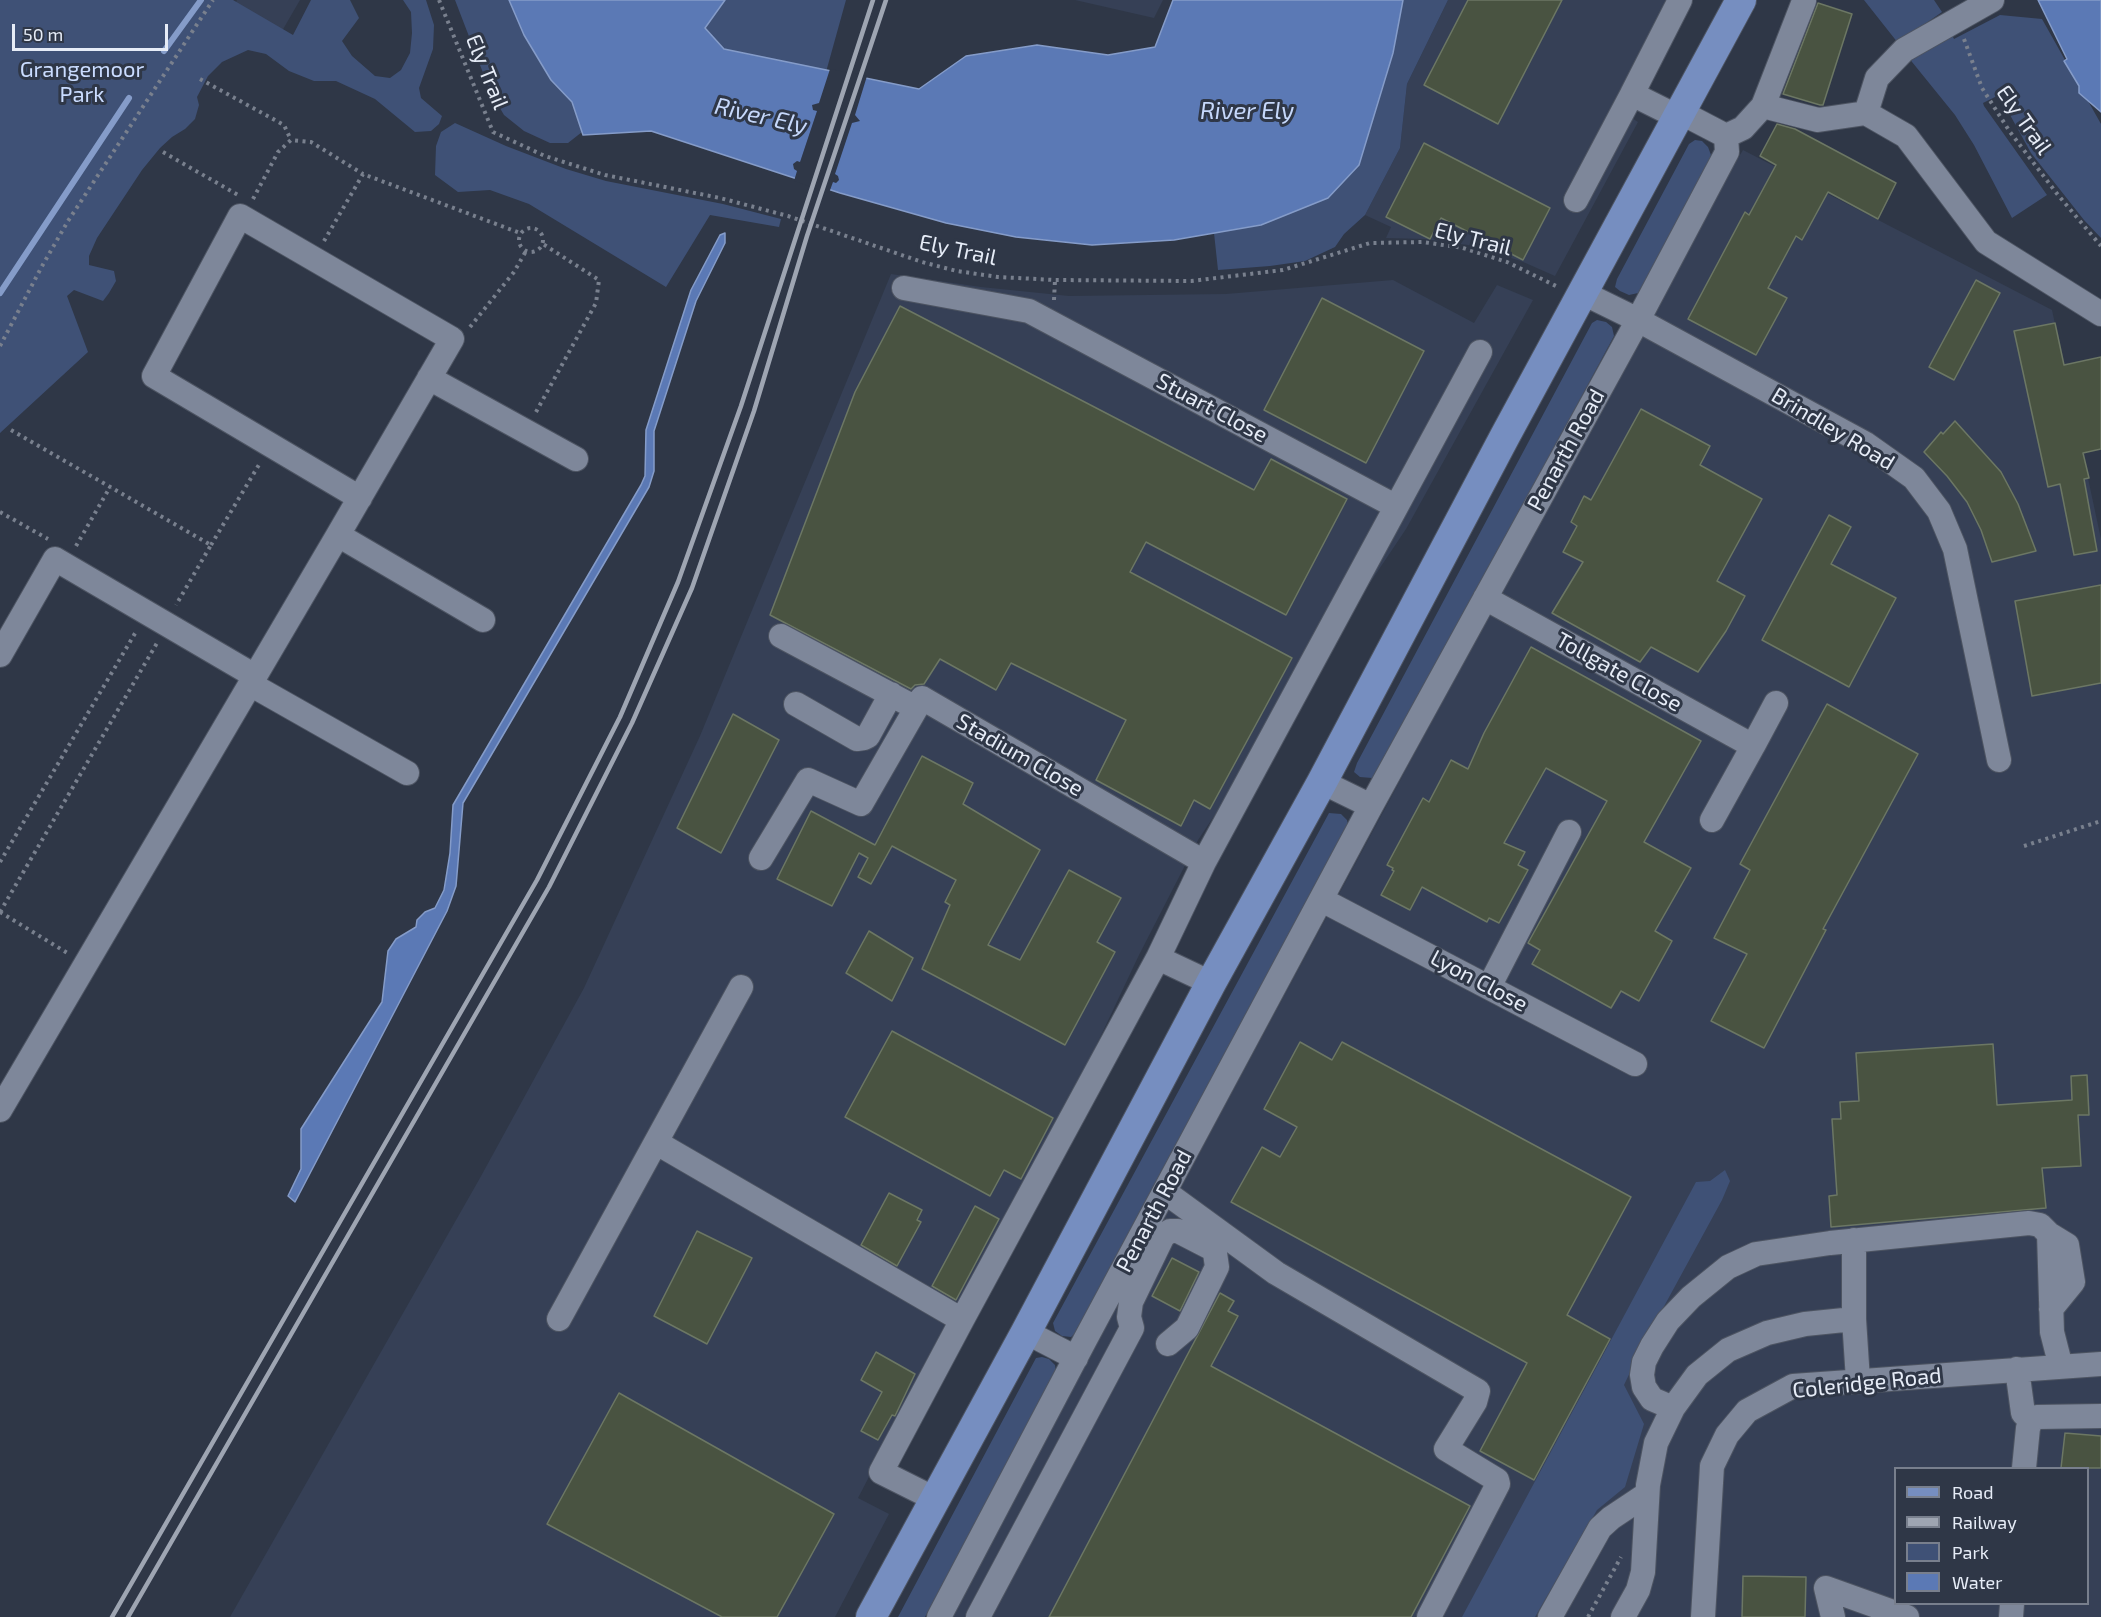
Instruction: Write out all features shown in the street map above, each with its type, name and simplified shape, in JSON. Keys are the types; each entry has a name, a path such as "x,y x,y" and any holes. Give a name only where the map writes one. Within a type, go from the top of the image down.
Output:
{"main road":[{"path":"871,1617 1026,1332 1211,983 1322,782 1574,291 1679,114 1741,0"}],"street":[{"path":"1576,200 1680,0"},
{"path":"1866,113 1876,78 1904,50 1992,0"},
{"path":"1632,94 1726,136 1743,128 1763,106 1804,2"},
{"path":"1763,106 1818,120 1866,113 1906,136 1986,242 2101,314"},
{"name":"Penarth Road","path":"939,1617 1371,806 1638,320 1727,152 1726,136"},
{"path":"0,1110 360,498 452,339 313,258 248,210 240,216 154,376 360,498"},
{"name":"Stuart Close","path":"904,288 1029,310 1395,506"},
{"name":"Brindley Road","path":"1574,291 1638,320 1866,444 1914,478 1939,511 1955,549 1999,760"},
{"path":"935,1499 881,1473 1158,958 1204,862 1480,352"},
{"path":"429,378 576,459"},
{"path":"338,535 483,620"},
{"path":"0,655 55,560 65,565 158,635 253,680 407,773"},
{"name":"Tollgate Close","path":"1485,598 1753,746"},
{"path":"761,858 808,780 861,804 916,708 781,636"},
{"path":"796,704 857,739 868,736 891,694"},
{"name":"Stadium Close","path":"916,708 922,698 1204,862"},
{"path":"1712,820 1776,703"},
{"path":"1322,782 1371,806"},
{"path":"1489,987 1569,832"},
{"name":"Lyon Close","path":"1322,900 1635,1064"},
{"path":"1158,958 1211,983"},
{"path":"559,1318 741,987"},
{"path":"657,1143 962,1320"},
{"path":"1165,1192 1276,1273 1478,1391 1475,1402 1446,1449 1497,1480 1498,1484 1429,1617"},
{"path":"1673,1408 1652,1399 1644,1387 1642,1375 1644,1362 1668,1321 1691,1297 1728,1267 1756,1254 1854,1240 2029,1223 2040,1226 2049,1234 2052,1332 2061,1366"},
{"path":"978,1617 1132,1328 1129,1317 1131,1302 1163,1236 1170,1231 1178,1232 1211,1248 1215,1253 1217,1267 1187,1328 1168,1344"},
{"path":"1854,1240 1854,1319 1858,1380"},
{"path":"1623,1617 1638,1590 1643,1572 1647,1494 1656,1443 1673,1408 1697,1375 1728,1350 1767,1333 1805,1324 1854,1319"},
{"path":"1026,1332 1115,1358"},
{"name":"Coleridge Road","path":"1703,1617 1712,1466 1727,1435 1747,1411 1793,1386 2101,1364"},
{"path":"2017,1369 2023,1413 2031,1421"},
{"path":"2024,1467 2028,1428 2031,1421 2037,1417 2101,1416"},
{"path":"1005,1491 1037,1506"},
{"path":"1551,1617 1600,1528 1647,1494"},
{"path":"1833,1617 1826,1588 1907,1617"}],"path":[{"path":"0,346 40,268 68,221 213,0"},
{"name":"Ely Trail","path":"439,0 494,132 545,156 605,175 720,198 788,216 957,271 1009,278 1055,280 1191,280 1283,270 1370,243 1423,242 1463,248 1508,262 1574,291"},
{"name":"Ely Trail","path":"1955,20 1982,88 2010,132 2101,246"},
{"path":"200,79 284,125 291,140"},
{"path":"163,152 248,210 278,152 291,140 310,142 363,174 520,233"},
{"path":"313,258 363,174"},
{"path":"527,228 535,228 543,236 543,244 538,250 526,251 519,241 520,233 527,228"},
{"path":"526,431 596,303 599,280 543,244"},
{"path":"452,339 469,329 514,272 526,251"},
{"path":"11,430 211,544"},
{"path":"86,964 0,912 158,635 270,445"},
{"path":"65,565 110,487"},
{"path":"0,512 52,541"},
{"path":"0,862 137,630 144,634"},
{"path":"158,635 167,648"},
{"path":"2024,846 2101,821"},
{"path":"1588,1617 1632,1538 1632,1532 1645,1533"}],"shaded area":[{"path":"237,0 300,0 282,31 235,4"},
{"path":"1075,0 1163,0 1154,18"},
{"path":"1448,0 1674,0 1618,109 1638,122 1555,276 1521,261 1468,245 1425,239 1386,238 1391,227 1365,215 1400,148 1407,84"},
{"path":"1743,150 2052,310 2101,539 2101,1617 947,1617 1142,1260 1705,214"},
{"path":"891,274 981,287 1069,296 1226,294 1393,280 1474,323 1497,285 1533,300 1406,529 1198,840 1139,955 1088,1063 1003,1219 858,1498 889,1514 835,1617 230,1617 480,1178 584,988 700,736"}],"green space":[{"name":"Grangemoor Park","path":"0,0 233,0 293,35 311,0 350,0 359,18 342,41 352,56 375,76 390,78 401,70 410,53 411,12 403,0 426,0 434,25 433,49 419,88 421,98 442,116 439,124 431,131 415,132 375,99 336,81 314,81 289,71 266,54 248,50 222,62 208,76 197,97 199,105 195,119 160,148 142,170 97,238 89,256 89,265 114,271 116,281 109,293 103,301 74,290 67,296 88,352 0,433"},
{"path":"455,0 512,0 571,93 582,132 568,143 550,143 524,131 504,115 490,91"},
{"path":"725,0 846,0 826,72 724,49 705,28"},
{"path":"1403,0 1448,0 1407,84 1400,148 1365,215 1344,234 1335,247 1305,261 1218,270 1214,233 1261,225 1359,164 1393,53"},
{"path":"1864,0 1934,0 1942,12 1898,43"},
{"path":"2000,15 2042,19 2101,124 2101,238 2031,153 1999,95 1983,103 1984,106 2047,195 2012,218 1974,145 1955,115 1908,57 1951,33 1954,39"},
{"path":"455,123 566,169 606,181 723,204 781,219 779,227 710,215 666,287 529,204 490,190 458,192 435,175 436,146 441,132"},
{"path":"1695,140 1702,141 1708,147 1711,155 1709,161 1644,285 1638,293 1629,295 1620,291 1615,287 1617,279 1689,144"},
{"path":"1597,320 1606,322 1612,327 1614,336 1379,774 1372,778 1360,777 1354,772 1357,763 1592,323"},
{"path":"1329,813 1341,814 1347,820 1349,830 1079,1330 1071,1337 1062,1336 1055,1331 1053,1323"},
{"path":"1725,1170 1730,1181 1722,1200 1644,1343 1624,1385 1644,1424 1625,1487 1597,1510 1535,1617 1462,1617 1696,1182 1710,1181"},
{"path":"1036,1358 1049,1359 1055,1365 1056,1372 925,1617 898,1617"}],"water":[{"name":"River Ely","path":"509,0 725,0 705,28 724,49 919,89 966,56 1037,45 1108,55 1155,47 1173,0 1403,0 1393,53 1359,165 1328,198 1261,225 1174,240 1092,245 1016,237 946,223 840,193 651,131 583,135 572,102 551,80 524,35"},
{"path":"2038,0 2101,0 2101,112 2079,93 2079,86 2064,61 2067,59"},
{"path":"725,233 725,243 696,301 654,431 654,471 649,487 463,803 456,886 447,911 295,1202 288,1196 301,1169 301,1129 382,1002 388,951 396,939 416,927 417,920 425,912 435,908 444,890 450,853 453,805 645,476 646,430 691,290 720,235"}],"pier":[{"path":"830,69 867,76 855,115 860,121 852,123 835,174 839,180 836,183 833,182 829,193 794,181 797,171 793,164 800,162 817,111 813,110 812,105 819,103"}],"building":[{"path":"1468,0 1562,0 1498,124 1424,85"},
{"path":"1818,3 1852,14 1823,105 1783,94"},
{"path":"1777,124 1795,129 1896,183 1878,219 1828,192 1802,240 1796,236 1768,288 1787,298 1756,355 1688,319 1745,212 1749,215 1776,165 1760,156"},
{"path":"1424,143 1550,208 1523,260 1441,218 1430,239 1386,217"},
{"path":"1976,280 2000,293 1954,380 1929,367"},
{"path":"1322,298 1424,351 1366,463 1264,410"},
{"path":"900,306 1254,490 1271,459 1347,499 1286,615 1146,542 1130,572 1292,658 1210,809 1194,800 1181,826 1096,780 1126,720 1011,663 996,690 940,659 924,684 915,685 911,689 770,615 855,392"},
{"path":"2055,323 2064,365 2101,357 2101,449 2083,453 2089,478 2084,479 2097,551 2074,555 2060,484 2048,487 2014,331"},
{"path":"1641,409 1710,446 1700,465 1762,499 1717,581 1745,596 1726,631 1698,672 1651,647 1640,662 1552,613 1583,562 1563,552 1577,526 1571,522 1584,496 1591,500"},
{"path":"1955,421 2001,472 2018,504 2036,551 1992,562 1981,530 1967,502 1924,452 1941,432 1943,434"},
{"path":"1829,515 1851,527 1831,564 1896,598 1849,687 1762,640"},
{"path":"2101,585 2101,683 2032,696 2015,601"},
{"path":"1531,647 1701,741 1644,842 1691,868 1655,931 1672,941 1639,1001 1621,991 1611,1008 1532,964 1540,950 1528,943 1607,801 1546,768 1504,843 1525,852 1518,865 1528,870 1499,923 1489,918 1487,922 1422,887 1410,910 1381,895 1394,871 1387,865 1423,798 1429,802 1451,760 1468,769 1484,733"},
{"path":"1827,704 1918,754 1823,929 1826,930 1764,1048 1711,1021 1747,954 1714,938 1750,870 1740,864"},
{"path":"733,714 779,740 721,853 677,828"},
{"path":"922,756 973,783 963,804 1040,850 988,945 1020,960 1069,870 1121,898 1097,942 1115,952 1065,1045 922,969 950,905 945,902 956,880 892,846 871,884 858,877 868,858 859,853 832,906 777,879 811,811 875,845"},
{"path":"869,931 913,958 892,1001 846,973"},
{"path":"892,1031 1053,1118 1021,1179 1004,1170 990,1196 845,1117"},
{"path":"1300,1042 1332,1060 1342,1042 1631,1197 1567,1315 1610,1339 1534,1480 1480,1451 1527,1363 1231,1202 1262,1147 1280,1157 1297,1127 1264,1109"},
{"path":"1993,1044 1997,1105 2072,1100 2071,1076 2087,1075 2089,1115 2078,1115 2081,1166 2042,1168 2046,1208 1831,1227 1829,1196 1837,1195 1832,1119 1841,1119 1840,1102 1859,1101 1856,1053"},
{"path":"889,1193 922,1210 917,1220 921,1222 897,1266 861,1245"},
{"path":"975,1206 999,1219 956,1300 932,1286"},
{"path":"697,1231 752,1258 707,1344 654,1316"},
{"path":"1172,1258 1199,1272 1180,1311 1152,1296"},
{"path":"1220,1293 1234,1301 1228,1311 1238,1316 1211,1366 1470,1506 1411,1617 1049,1617"},
{"path":"876,1352 915,1374 895,1416 892,1415 878,1440 861,1431 882,1392 861,1380"},
{"path":"619,1393 834,1514 777,1617 722,1617 547,1524"},
{"path":"2065,1433 2101,1436 2101,1468 2061,1467"},
{"path":"1743,1576 1806,1577 1805,1617 1742,1617"}],"waterway":[{"path":"164,51 201,0"},
{"path":"0,293 129,98"}],"railway":[{"path":"112,1617 537,880 620,717 678,582 741,406 873,0"},
{"path":"128,1617 549,887 632,723 692,588 754,411 807,236 886,0"}]}
